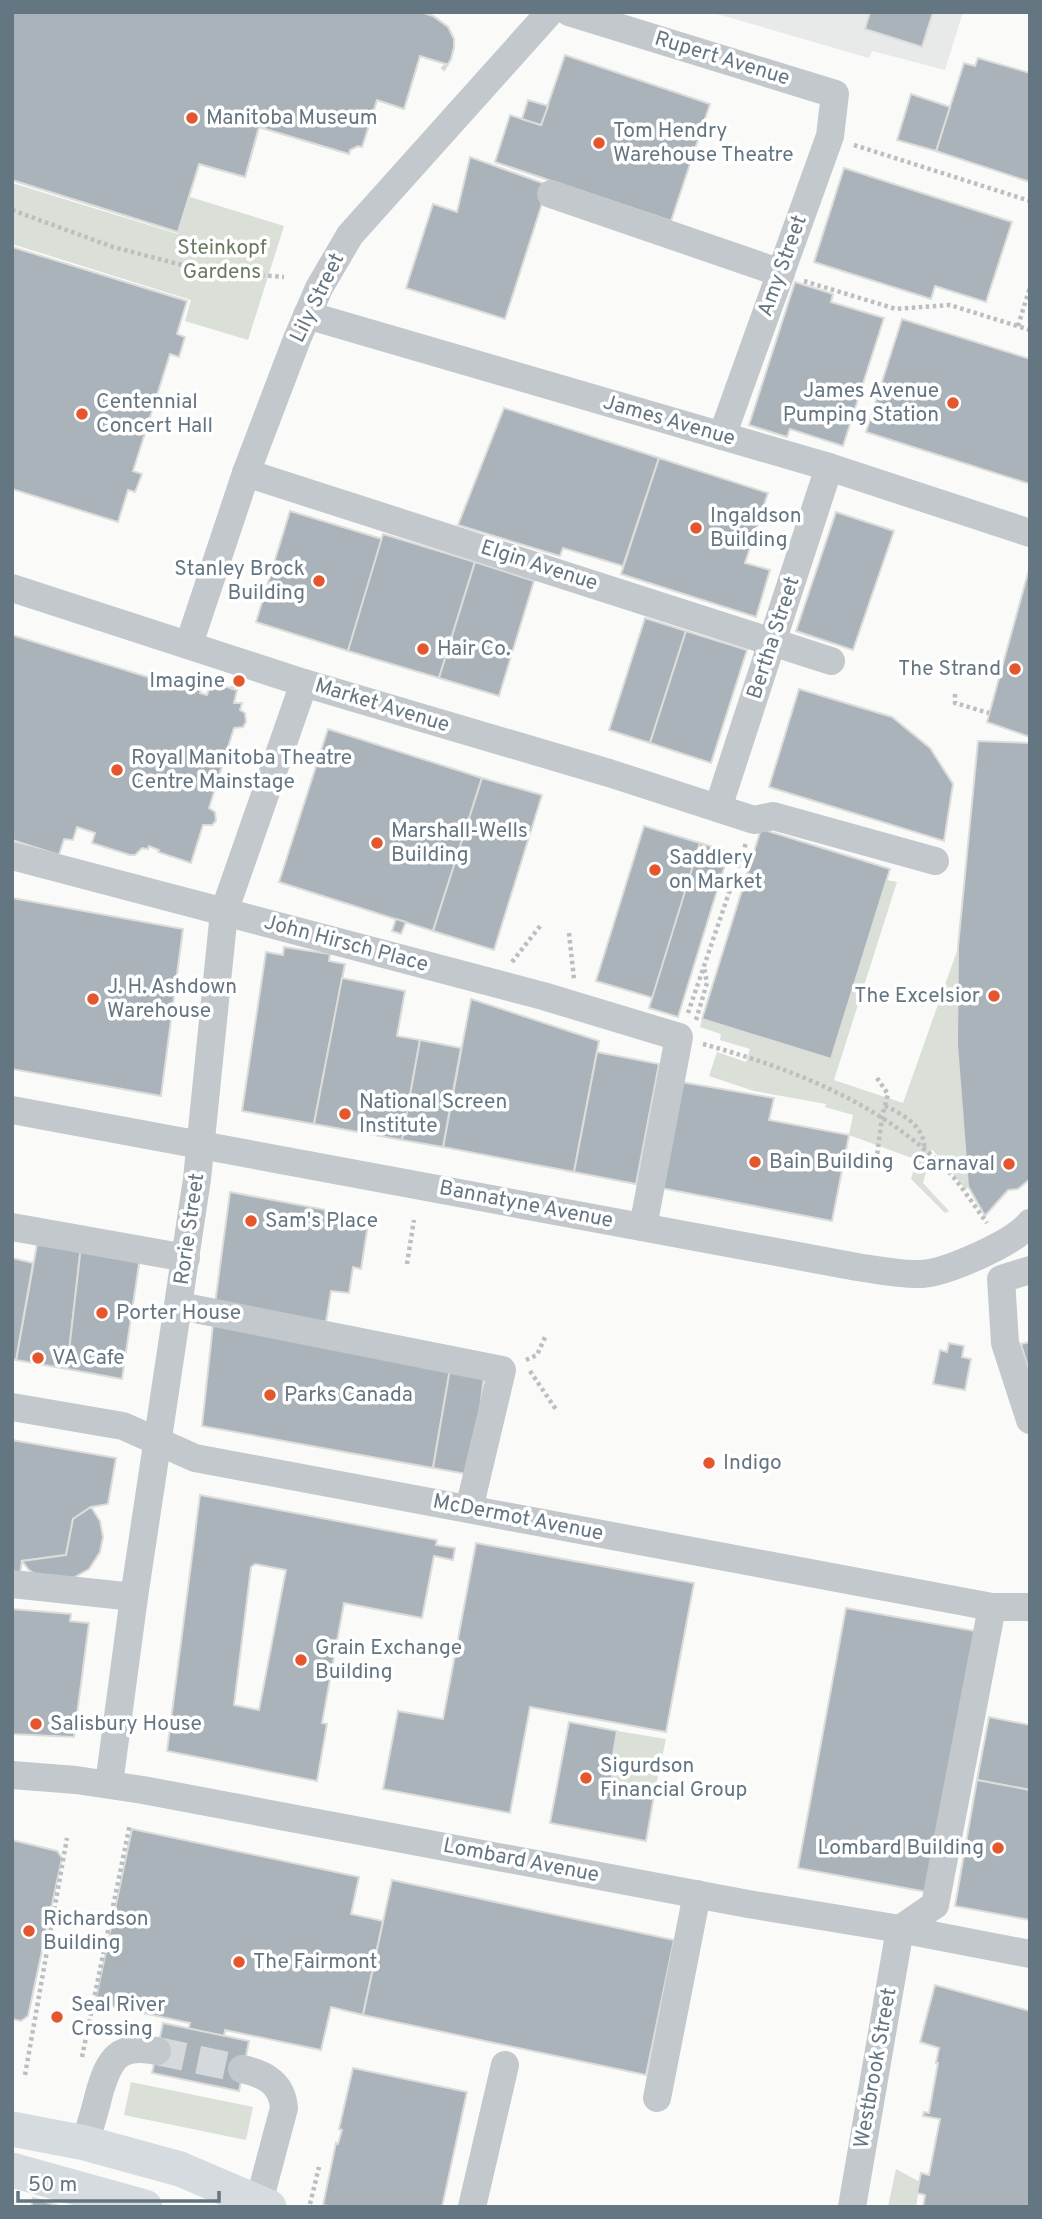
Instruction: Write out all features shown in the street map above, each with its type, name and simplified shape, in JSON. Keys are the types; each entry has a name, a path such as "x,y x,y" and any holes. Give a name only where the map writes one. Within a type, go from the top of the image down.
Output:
{"main road":[{"path":"12,2129 85,2143 180,2169 259,2205"},
{"path":"12,2170 145,2207"}],"street":[{"name":"Lily Street","path":"189,644 246,472 319,288 350,235 550,12"},
{"name":"Rupert Avenue","path":"569,12 835,94"},
{"name":"Amy Street","path":"722,436 792,277 830,136 835,94"},
{"path":"551,194 792,277"},
{"name":"James Avenue","path":"307,315 829,467 1030,533"},
{"name":"Bertha Street","path":"718,808 829,467"},
{"name":"Elgin Avenue","path":"246,472 831,661"},
{"name":"Market Avenue","path":"12,588 304,683 609,773 754,820 774,816 935,861"},
{"name":"Rorie Street","path":"108,1784 134,1597 180,1306 200,1144 223,912 304,683"},
{"name":"John Hirsch Place","path":"12,856 567,1004 685,1031"},
{"path":"643,1227 685,1031"},
{"name":"Bannatyne Avenue","path":"12,1110 857,1268 922,1274 946,1268 1002,1245 1024,1231 1030,1223"},
{"path":"12,1227 186,1258"},
{"path":"1030,1270 1001,1279 1005,1343 1030,1420"},
{"path":"180,1306 502,1370 470,1509"},
{"name":"McDermot Avenue","path":"12,1407 123,1426 195,1458 992,1607 1030,1607"},
{"path":"12,1584 134,1597"},
{"path":"900,1929 935,1905 992,1607"},
{"name":"Lombard Avenue","path":"12,1775 108,1784 1030,1954"},
{"path":"657,2098 697,1894"},
{"name":"Westbrook Street","path":"852,2207 900,1929"},
{"path":"85,2143 107,2069 114,2058 131,2049 157,2051"},
{"path":"472,2207 505,2065"},
{"path":"242,2069 271,2079 283,2099 284,2108 259,2205"}],"path":[{"path":"850,143 1030,201"},
{"path":"12,210 114,247 205,271 284,277"},
{"path":"792,277 896,309 950,305 1030,330"},
{"path":"1018,326 1030,287"},
{"path":"955,694 955,703 989,713"},
{"path":"685,1031 704,966 754,820"},
{"path":"503,986 512,961 541,925"},
{"path":"567,1004 575,978 569,933"},
{"path":"685,1031 707,983 704,966"},
{"path":"685,1031 802,1077 855,1101 882,1117 954,1179 993,1233"},
{"path":"877,1078 888,1094 877,1156 883,1163"},
{"path":"885,1106 914,1124 925,1143 924,1151"},
{"path":"407,1264 414,1220"},
{"path":"525,1360 529,1371 557,1411"},
{"path":"79,2067 131,1825"},
{"path":"25,2075 67,1838"},
{"path":"310,2204 319,2167"}],"shaded area":[{"path":"710,12 963,12 945,70 872,51 869,58"}],"green space":[{"name":"Steinkopf Gardens","path":"12,183 178,234 190,197 284,226 248,340 185,321 191,300 12,244"},
{"path":"887,880 897,882 834,1080 903,1103 957,951 961,951 957,1044 968,1186 966,1190 932,1149 923,1183 949,1211 945,1213 911,1179 917,1160 849,1135 853,1115 825,1107 826,1104 754,1091 709,1076 717,1052 746,1062 750,1049 720,1040 721,1034 700,1027 702,1019 831,1058"},
{"path":"617,1731 666,1739 655,1790 616,1783 610,1773"},
{"path":"131,2082 253,2107 246,2140 124,2115"},
{"path":"896,2169 920,2182 916,2207 888,2207"}],"building":[{"name":"Manitoba Museum","path":"12,12 421,12 433,16 448,27 454,39 454,47 444,70 442,68 446,64 420,56 404,109 377,100 362,147 350,150 349,154 259,127 245,177 199,164 178,232 12,180"},
{"name":"Manitoba Museum","path":"12,12 421,12 433,16 448,27 454,39 454,47 444,70 442,68 446,64 420,56 404,109 377,100 362,147 350,150 349,154 259,127 245,177 199,164 178,232 12,180"},
{"path":"870,12 933,12 922,47 865,29"},
{"name":"Tom Hendry Warehouse Theatre","path":"565,55 710,104 671,221 495,162 510,115 541,125"},
{"path":"978,58 1030,73 1030,182 936,151 964,63 975,66"},
{"path":"911,94 950,107 936,151 897,140"},
{"path":"528,100 548,106 541,125 522,119"},
{"path":"470,157 548,185 505,319 406,288 433,204 457,212"},
{"path":"844,168 1012,222 986,302 935,286 931,299 814,262"},
{"name":"Centennial Concert Hall","path":"12,247 187,301 177,334 185,337 179,357 170,354 133,471 142,474 135,492 128,490 118,522 12,489"},
{"path":"795,282 833,294 831,302 884,318 843,446 790,429 787,437 749,425"},
{"name":"James Avenue Pumping Station","path":"902,319 1030,359 1030,484 866,432"},
{"path":"504,408 659,458 623,566 563,548 560,556 458,525"},
{"name":"Ingaldson Building","path":"659,458 768,493 745,563 770,570 756,617 621,574"},
{"name":"Stanley Brock Building","path":"290,511 382,539 348,651 256,622"},
{"path":"836,512 894,531 853,650 796,631"},
{"path":"383,534 475,562 439,678 348,651"},
{"path":"475,562 534,581 499,696 439,678"},
{"name":"The Strand","path":"1030,573 1030,737 987,722"},
{"path":"645,618 686,631 650,743 609,730"},
{"path":"686,631 747,650 711,763 650,743"},
{"name":"Royal Manitoba Theatre Centre Mainstage","path":"12,635 183,688 184,685 201,689 200,693 207,695 211,682 230,688 241,680 232,689 237,690 234,703 242,703 240,710 245,713 246,722 243,727 234,728 209,808 215,812 216,821 212,825 203,825 191,863 158,852 159,850 149,846 148,849 142,848 135,855 130,855 92,843 95,833 77,827 73,840 64,839 59,855 12,840"},
{"path":"799,689 892,717 930,748 953,784 944,841 769,787"},
{"name":"Marshall-Wells Building","path":"328,729 482,778 433,931 279,882"},
{"name":"The Excelsior","path":"978,741 1030,743 1030,1179 1018,1189 1008,1190 985,1216 968,1186 957,1044 958,947"},
{"path":"482,778 542,795 494,950 433,931"},
{"path":"644,826 700,843 653,998 596,981"},
{"path":"761,829 890,869 831,1059 702,1019"},
{"path":"700,843 729,852 678,1017 649,1008"},
{"name":"J. H. Ashdown Warehouse","path":"12,898 183,929 161,1096 12,1069"},
{"path":"396,919 406,922 401,934 392,931"},
{"path":"284,947 330,954 329,961 345,964 314,1124 242,1111 266,952 283,955"},
{"path":"342,978 405,991 397,1036 420,1040 402,1140 314,1124"},
{"path":"471,999 599,1041 574,1172 443,1147"},
{"path":"420,1040 461,1048 443,1147 402,1140"},
{"path":"597,1052 659,1064 636,1184 574,1172"},
{"name":"Bain Building","path":"681,1082 774,1098 769,1120 849,1135 832,1221 661,1188"},
{"path":"230,1192 369,1218 361,1269 353,1267 349,1293 331,1291 326,1322 215,1304"},
{"path":"38,1239 81,1246 67,1369 16,1360"},
{"name":"Porter House","path":"81,1246 140,1257 122,1379 67,1369"},
{"path":"12,1258 33,1263 16,1360 12,1359"},
{"path":"213,1325 450,1369 433,1468 202,1426"},
{"path":"1030,1342 1030,1374 1021,1344"},
{"path":"949,1343 964,1346 962,1357 971,1359 965,1390 933,1384 940,1350 947,1352"},
{"path":"450,1369 484,1376 472,1475 433,1468"},
{"path":"12,1440 116,1458 108,1504 91,1507 73,1519 66,1555 22,1561 20,1575 12,1574"},
{"name":"Grain Exchange Building","path":"200,1495 437,1540 436,1545 455,1548 453,1560 434,1556 422,1618 344,1603 322,1723 327,1724 317,1781 167,1751","holes":["255,1564 286,1570 259,1710 234,1705 251,1567"]},
{"path":"91,1507 100,1521 103,1537 100,1552 89,1569 73,1578 37,1575 29,1570 22,1561 66,1555 73,1519"},
{"path":"476,1543 694,1583 666,1732 530,1707 510,1813 383,1789 398,1711 443,1719"},
{"path":"846,1608 975,1631 927,1892 798,1868"},
{"path":"12,1609 71,1614 70,1621 89,1623 74,1737 12,1734"},
{"path":"989,1717 1030,1725 1030,1790 977,1780"},
{"name":"Sigurdson Financial Group","path":"569,1722 617,1731 610,1773 616,1783 655,1790 646,1841 550,1823"},
{"name":"Lombard Building","path":"977,1780 1030,1790 1030,1920 955,1906"},
{"name":"The Fairmont","path":"132,1829 359,1877 351,1914 383,1921 363,2015 331,2007 321,2050 225,2030 223,2042 187,2034 190,2023 95,2003"},
{"name":"Richardson Building","path":"12,1840 57,1851 62,1858 28,2016 21,2021 12,2019"},
{"path":"392,1880 674,1940 646,2075 363,2015"},
{"path":"935,1985 1030,2011 1030,2207 923,2207 925,2195 917,2193 921,2173 929,2175 940,2119 923,2116 924,2112 929,2113 939,2048 920,2042"},
{"path":"163,2023 249,2041 239,2091 152,2073"},
{"path":"353,2068 467,2092 442,2207 323,2205 336,2143 338,2144 342,2130 339,2129"},
{"path":"33,2198 62,2207 31,2207"}],"tunnel":[{"path":"157,2051 242,2069"}],"place":[{"name":"Manitoba Museum","path":"192,118"},
{"name":"Tom Hendry Warehouse Theatre","path":"599,143"},
{"name":"James Avenue Pumping Station","path":"953,403"},
{"name":"Centennial Concert Hall","path":"82,414"},
{"name":"Ingaldson Building","path":"696,528"},
{"name":"Stanley Brock Building","path":"319,581"},
{"name":"Hair Co.","path":"423,649"},
{"name":"The Strand","path":"1015,669"},
{"name":"Imagine","path":"239,681"},
{"name":"Royal Manitoba Theatre Centre Mainstage","path":"117,770"},
{"name":"Marshall-Wells Building","path":"377,843"},
{"name":"Saddlery on Market","path":"655,870"},
{"name":"The Excelsior","path":"994,996"},
{"name":"J. H. Ashdown Warehouse","path":"93,999"},
{"name":"National Screen Institute","path":"345,1114"},
{"name":"Bain Building","path":"755,1162"},
{"name":"Carnaval","path":"1009,1164"},
{"name":"Sam's Place","path":"251,1221"},
{"name":"Porter House","path":"102,1313"},
{"name":"VA Cafe","path":"38,1358"},
{"name":"Parks Canada","path":"270,1395"},
{"name":"Indigo","path":"709,1463"},
{"name":"Grain Exchange Building","path":"301,1660"},
{"name":"Salisbury House","path":"36,1724"},
{"name":"Sigurdson Financial Group","path":"586,1778"},
{"name":"Lombard Building","path":"998,1848"},
{"name":"Richardson Building","path":"29,1931"},
{"name":"The Fairmont","path":"239,1962"},
{"name":"Seal River Crossing","path":"57,2017"}]}
